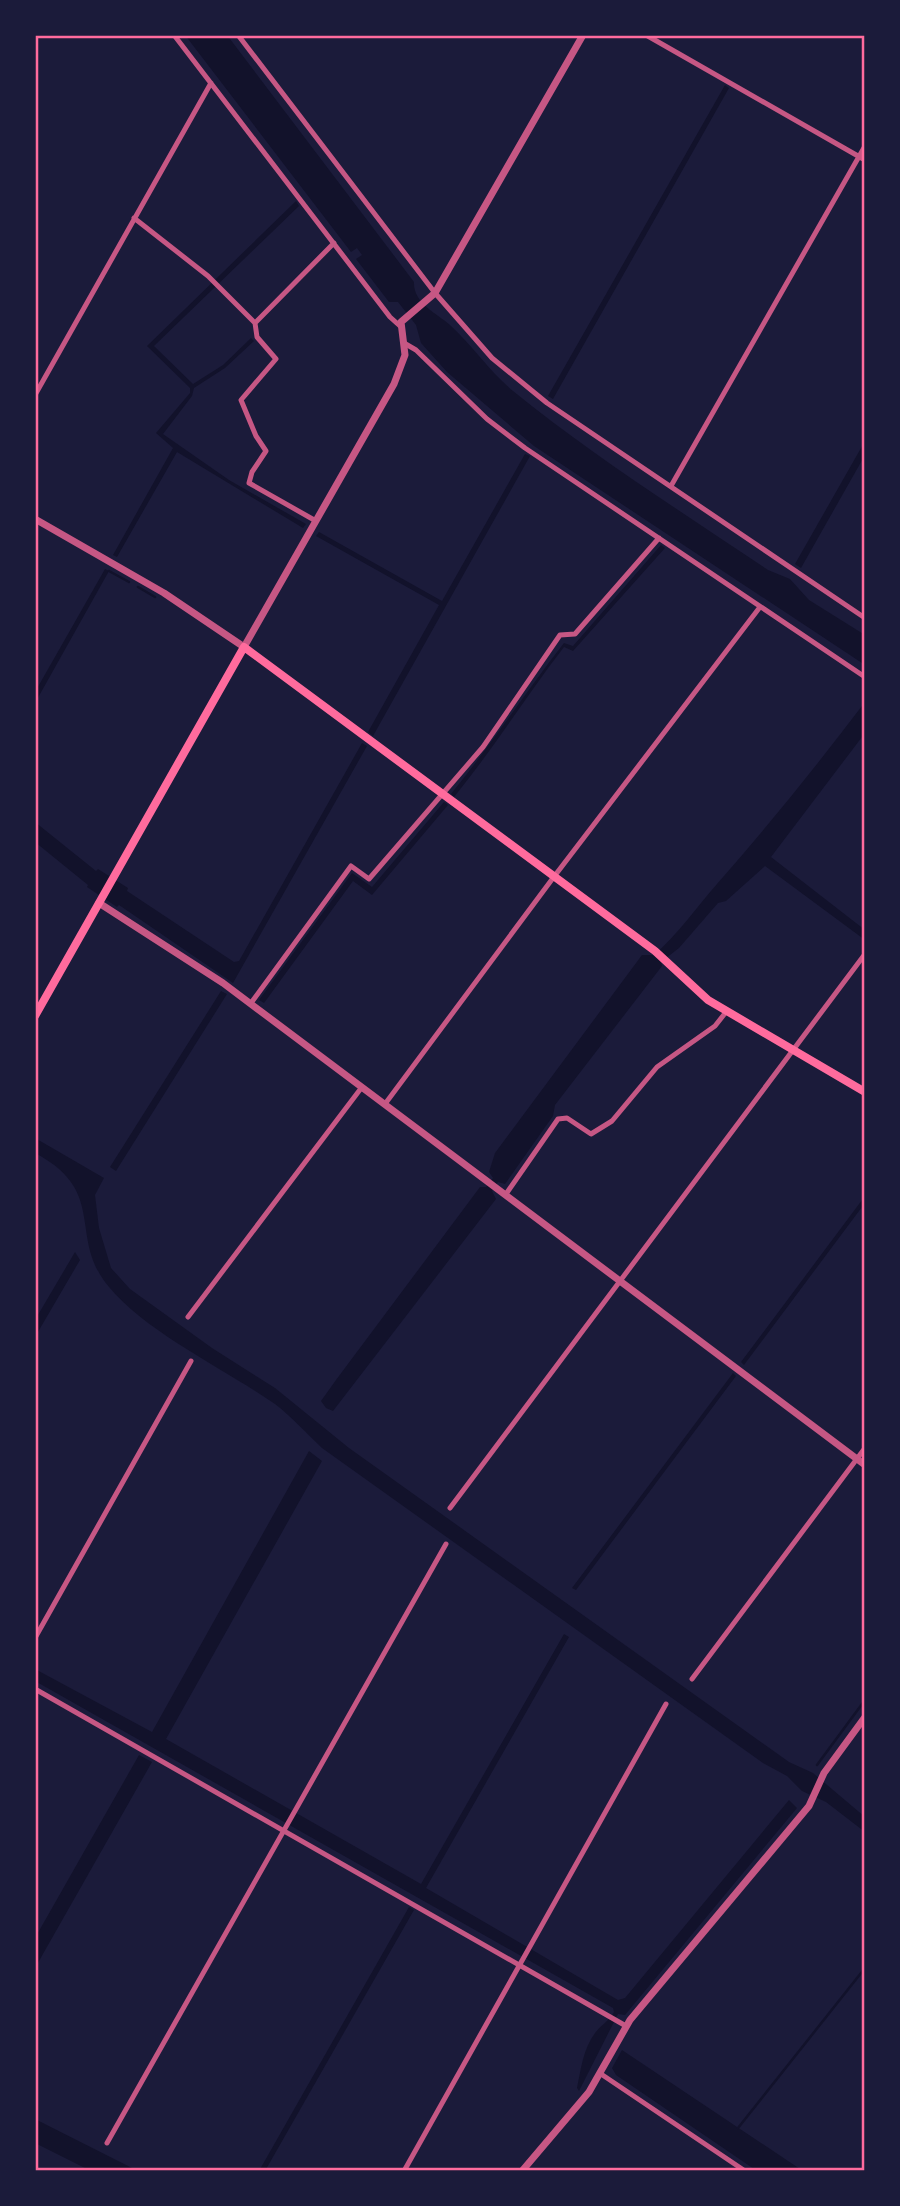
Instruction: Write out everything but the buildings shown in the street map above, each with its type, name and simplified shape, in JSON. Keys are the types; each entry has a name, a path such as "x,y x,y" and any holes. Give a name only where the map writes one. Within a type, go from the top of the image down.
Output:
{"main road":[{"path":"35,1016 244,648 655,951 700,994 726,1012 794,1048 865,1092"}],"street":[{"path":"35,519 164,593 244,648 394,383 405,355 400,326 390,317 174,35"},
{"path":"238,35 435,293 492,358 547,403 865,618"},
{"path":"400,326 405,317 435,293 583,35"},
{"path":"646,35 862,158"},
{"path":"35,395 211,83"},
{"path":"671,485 862,158 865,145"},
{"path":"134,218 213,281 255,323 257,337 276,359 242,400 256,436 266,451 252,472 249,483 316,521"},
{"path":"255,323 334,243"},
{"path":"404,343 416,350 487,419 865,677"},
{"path":"251,1003 351,866 369,879 483,747 560,635 575,634 659,538"},
{"path":"385,1104 760,607"},
{"path":"100,901 251,1003 865,1465"},
{"path":"450,1508 865,954"},
{"path":"506,1194 558,1119 567,1118 591,1134 612,1121 657,1068 715,1026 726,1012"},
{"path":"188,1317 362,1087"},
{"path":"35,1638 191,1362"},
{"path":"692,1679 865,1448"},
{"path":"107,2143 446,1544"},
{"path":"35,1689 520,1962 626,2026"},
{"path":"404,2171 666,1704"},
{"path":"522,2171 589,2092 626,2026 810,1803 824,1773 865,1717"},
{"path":"601,2074 745,2171"}],"shaded area":[{"path":"185,35 227,35 414,282 421,302 450,325 504,383 606,461 768,570 790,579 809,600 865,635 865,665 534,446 447,372 421,343 416,325 398,302 389,302 356,259 362,255 357,248 351,252"},
{"path":"725,85 729,88 553,399 548,396"},
{"path":"296,201 299,206 154,346 193,384 223,365 251,338 254,341 225,368 194,388 192,396 163,434 229,480 306,524 303,528 177,452 117,557 113,555 173,448 156,433 190,393 190,388 147,346"},
{"path":"865,441 865,455 801,568 795,564"},
{"path":"525,454 530,456 373,736 368,732 439,605 316,536 319,532 442,601"},
{"path":"661,545 665,548 573,651 564,647 454,797 451,794 564,643 573,646"},
{"path":"105,569 109,571 35,703 35,692"},
{"path":"865,702 865,733 771,857 865,930 865,940 765,866 726,901 718,903 679,948 661,962 662,966 555,1105 553,1116 505,1184 498,1182 492,1191 496,1199 333,1411 326,1408 321,1401 480,1187 486,1187 493,1178 489,1172 495,1153 642,955 654,955 679,930 793,794"},
{"path":"362,743 367,746 233,983 119,905 117,907 87,887 88,885 35,842 35,822 96,871 98,869 128,888 127,891 234,962 239,961"},
{"path":"444,802 448,805 372,895 353,881 264,1003 259,1000 352,873 372,887"},
{"path":"221,991 227,994 116,1171 110,1167"},
{"path":"35,1138 104,1178 95,1195 99,1228 111,1268 130,1289 212,1348 275,1388 349,1448 789,1762 813,1773 865,1817 865,1832 826,1802 802,1791 787,1776 763,1763 322,1448 275,1404 144,1320 109,1287 97,1268 90,1250 80,1199 72,1183 58,1168 35,1153"},
{"path":"865,1196 865,1203 744,1365 741,1362"},
{"path":"75,1252 80,1260 35,1337 35,1320"},
{"path":"733,1373 736,1376 576,1590 572,1588"},
{"path":"309,1451 322,1461 166,1739 421,1884 564,1634 569,1637 426,1888 618,2000 625,1998 789,1800 797,1808 625,2015 618,2014 579,2091 577,2088 588,2046 595,2033 614,2012 613,2008 35,1681 35,1669 152,1732"},
{"path":"139,1755 152,1762 35,1968 35,1938"},
{"path":"409,1907 414,1910 265,2171 259,2171"},
{"path":"622,2050 803,2171 757,2171 616,2075 612,2068"},
{"path":"35,2119 138,2171 91,2171 35,2143"}],"waterway":[{"path":"109,571 129,582"},
{"path":"138,587 155,597"},
{"path":"817,1765 865,1700"},
{"path":"738,2128 865,1968"}]}
